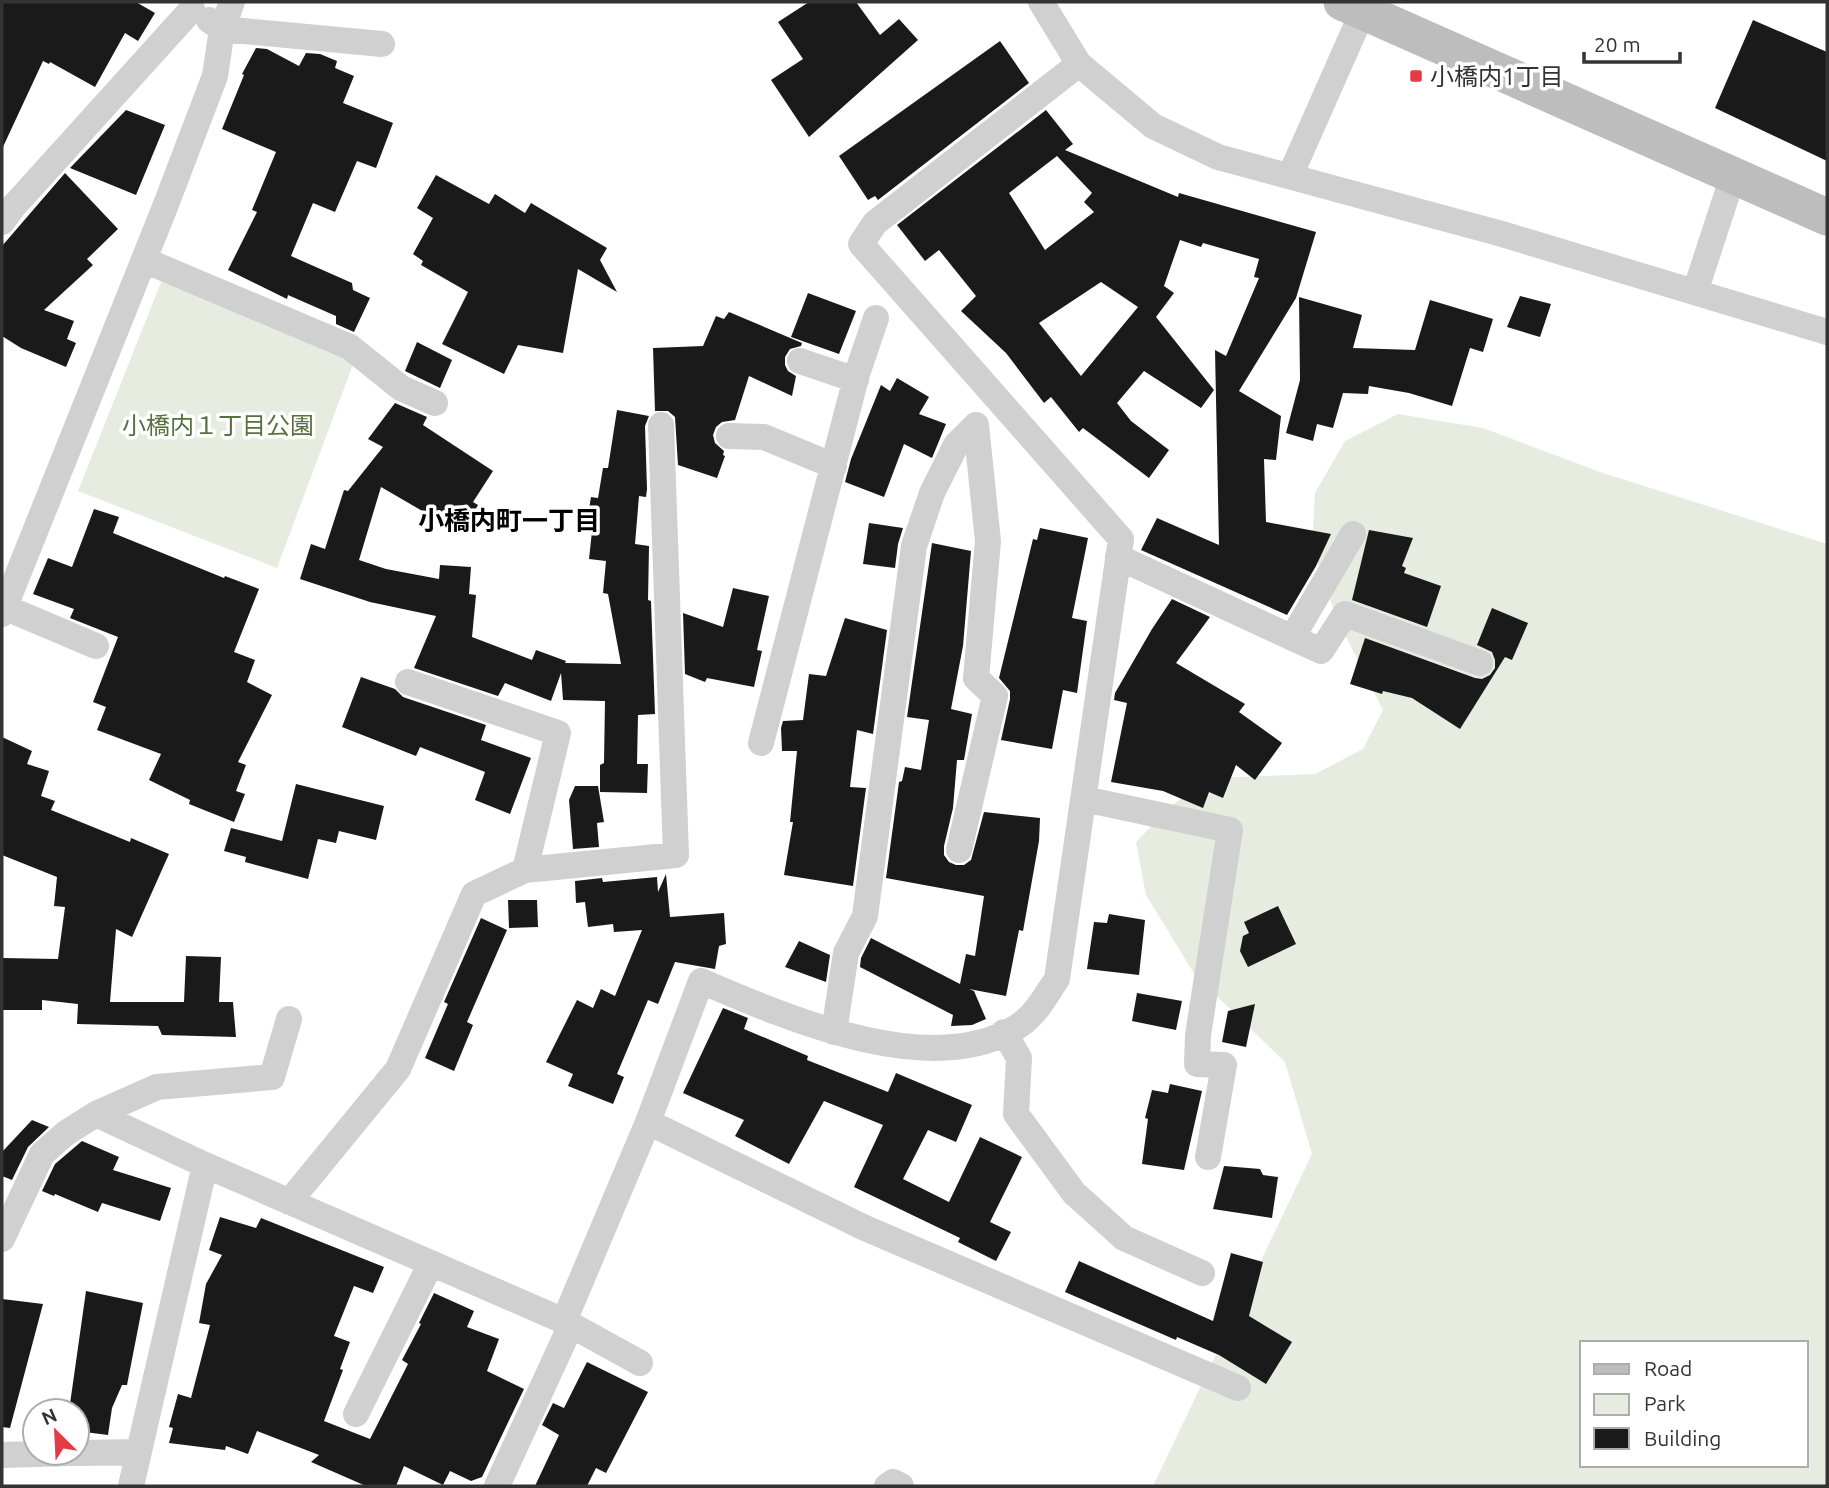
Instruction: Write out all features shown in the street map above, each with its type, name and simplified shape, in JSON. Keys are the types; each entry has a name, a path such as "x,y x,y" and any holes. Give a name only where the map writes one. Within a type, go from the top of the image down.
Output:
{"main road":[{"path":"1353,7 1827,217"}],"street":[{"path":"96,646 3,610 215,76 222,29 232,2"},
{"path":"1041,2 1079,64 1153,126 1218,157 1502,234 1827,332"},
{"path":"2,222 186,5 222,29 383,44"},
{"path":"1290,176 1353,7"},
{"path":"497,1486 568,1323 701,981 778,1014 834,1032 929,1048 982,1042 1020,1025 1037,1010 1057,979 1121,539 861,244 875,223 1079,64"},
{"path":"1695,292 1733,176"},
{"path":"144,260 350,346 401,388 435,403"},
{"path":"761,743 856,380 876,318"},
{"path":"800,361 856,380"},
{"path":"289,1202 398,1069 474,894 525,870 676,855 661,425"},
{"path":"834,1032 846,953 865,916 914,546 932,493 956,445 976,425 988,541 976,678 995,696 960,850"},
{"path":"729,436 764,437 834,466"},
{"path":"1292,638 1353,534"},
{"path":"1118,557 1321,651 1345,614 1480,663"},
{"path":"408,682 558,733 525,870"},
{"path":"1084,799 1230,830 1198,1035 1197,1064 1224,1065 1208,1157"},
{"path":"2,1239 42,1154 66,1133 96,1114 157,1087 272,1077 289,1019"},
{"path":"1004,1032 1019,1058 1016,1114 1074,1193 1124,1238 1202,1273"},
{"path":"96,1114 205,1165 568,1323 640,1363"},
{"path":"648,1122 866,1228 1238,1388"},
{"path":"131,1486 205,1165"},
{"path":"356,1414 431,1263"},
{"path":"91,1453 138,1452"},
{"path":"2,1455 21,1454"},
{"path":"887,1486 893,1482 901,1486"}],"green space":[{"name":"小橋内１丁目公園","path":"162,280 355,359 277,568 78,491"},
{"path":"1398,414 1483,428 1600,472 1827,544 1827,1486 1153,1486 1312,1154 1285,1062 1195,975 1146,895 1136,842 1172,805 1211,778 1315,774 1363,749 1383,710 1337,619 1312,547 1315,493 1345,441"}],"building":[{"path":"2,2 136,2 155,13 138,41 125,33 95,87 50,62 49,64 43,61 2,149"},
{"path":"809,2 856,2 880,35 899,19 918,40 809,137 771,80 803,59 778,22"},
{"path":"1753,20 1827,52 1827,161 1715,108"},
{"path":"1000,41 1029,83 878,200 875,196 868,200 839,156"},
{"path":"256,48 267,49 299,66 306,53 320,54 337,61 335,68 354,76 343,103 393,123 376,168 357,161 335,212 313,203 291,256 352,283 353,290 370,298 354,332 336,324 336,316 288,295 287,299 228,270 257,212 252,210 276,152 222,129 244,75 242,74"},
{"path":"126,110 165,125 136,195 70,168"},
{"path":"1046,110 1073,144 1065,150 1178,197 1179,193 1316,232 1296,298 1239,391 1281,416 1276,460 1264,459 1266,522 1331,534 1287,615 1141,550 1157,518 1219,545 1215,350 1226,356 1259,278 1254,277 1259,259 1203,243 1201,247 1180,240 1164,286 1174,293 1156,317 1214,390 1201,408 1144,371 1117,403 1131,421 1169,450 1149,478 1083,428 1079,432 1051,397 1044,403 1006,353 961,311 976,296 939,250 925,261 897,225","holes":["1057,156 1092,193 1084,202 1094,212 1045,250 1009,193","1101,282 1138,307 1081,376 1039,323"]},
{"path":"65,173 118,229 87,259 93,265 44,310 74,321 67,339 76,343 66,367 21,348 2,336 2,246"},
{"path":"436,175 489,204 495,194 525,213 531,203 607,248 600,260 617,292 578,269 563,353 518,345 504,374 442,344 468,292 421,265 423,261 413,254 433,218 417,208"},
{"path":"808,293 856,311 839,354 791,337"},
{"path":"1520,296 1551,304 1540,337 1507,327"},
{"path":"1299,297 1362,315 1353,348 1415,350 1430,300 1493,319 1483,352 1470,348 1452,406 1409,393 1369,386 1368,394 1343,393 1333,428 1317,424 1313,441 1286,433 1300,380"},
{"path":"729,312 802,343 801,346 790,349 785,357 788,371 796,376 792,396 749,376 735,420 722,422 716,427 713,435 715,443 724,451 725,456 717,478 678,465 675,417 668,411 655,411 653,348 703,346 716,316 724,319"},
{"path":"417,342 452,360 440,388 405,371"},
{"path":"897,378 929,397 919,414 946,424 932,458 904,444 884,497 845,482 851,459 881,385 890,391"},
{"path":"395,403 427,417 423,425 493,471 473,502 478,505 462,534 381,487 359,560 386,569 439,579 440,565 471,567 469,594 476,595 472,637 532,660 536,650 566,661 565,663 621,664 608,594 603,593 606,561 589,559 593,522 587,521 591,497 598,498 603,468 608,468 617,410 649,416 645,426 647,489 646,497 639,496 635,544 649,546 648,600 651,601 655,714 638,715 637,764 648,764 647,793 600,792 600,765 604,763 605,701 563,700 561,673 551,701 505,683 498,696 414,668 436,616 370,602 300,579 311,544 325,549 344,490 348,491 383,447 368,439"},
{"path":"94,509 119,517 113,533 224,578 225,576 259,589 234,652 255,660 247,682 272,695 238,762 246,765 236,791 245,794 234,822 189,804 190,800 149,780 161,754 97,730 106,707 93,702 118,637 70,618 74,609 33,594 48,558 72,567"},
{"path":"869,523 903,528 895,568 863,564"},
{"path":"1040,528 1088,538 1072,618 1087,621 1077,693 1063,690 1052,749 1001,740 1010,691 999,678 1033,539 1037,540"},
{"path":"1369,530 1413,538 1402,566 1406,568 1404,573 1441,586 1427,627 1352,600"},
{"path":"932,543 971,551 963,646 951,709 972,714 964,760 957,760 953,808 944,855 949,862 956,865 964,865 971,860 984,812 1040,818 1039,841 1023,931 1019,930 1006,996 969,989 974,991 986,1019 972,1025 951,1026 953,1015 860,967 861,958 871,938 960,984 966,954 975,956 984,896 886,878 899,782 902,781 905,767 921,770 929,720 907,717"},
{"path":"733,588 769,596 757,650 762,651 754,687 707,678 705,682 685,674 683,613 723,627"},
{"path":"1172,599 1210,617 1176,663 1245,704 1239,712 1282,743 1255,780 1236,765 1223,798 1209,792 1203,808 1163,791 1111,782 1127,703 1114,700 1115,693"},
{"path":"1492,608 1528,623 1512,660 1505,657 1460,729 1412,698 1383,691 1382,694 1350,684 1365,638 1475,678 1482,679 1490,675 1495,668 1492,652 1477,645"},
{"path":"845,618 887,630 873,734 857,730 850,787 866,788 853,886 784,875 793,822 790,822 797,751 782,751 781,728 783,721 803,720 809,674 826,676"},
{"path":"361,677 395,689 403,697 486,725 481,740 531,758 510,814 475,800 485,772 420,747 416,756 342,727"},
{"path":"2,737 32,751 27,764 49,771 41,796 55,801 51,810 130,842 131,838 169,854 132,937 116,929 110,1002 184,1002 186,956 221,957 219,1002 233,1002 236,1037 162,1035 158,1026 77,1024 78,1004 42,1000 42,1010 2,1010 2,958 58,959 65,907 54,906 57,877 2,855"},
{"path":"296,784 384,806 376,840 339,831 336,843 318,839 308,879 245,862 246,857 224,851 231,828 282,841"},
{"path":"575,786 598,786 604,822 597,823 599,847 573,849 569,800"},
{"path":"666,874 670,917 724,913 726,944 719,946 715,969 675,962 658,1004 648,1000 617,1074 624,1077 613,1104 568,1086 573,1074 546,1062 577,1000 593,1008 601,989 615,996 642,930 614,932 613,924 588,927 585,902 576,903 575,881 602,878 603,882 657,877 658,892"},
{"path":"508,900 537,900 538,927 509,928"},
{"path":"1278,906 1296,944 1248,967 1240,951 1243,936 1249,933 1244,922"},
{"path":"1109,914 1145,920 1139,975 1087,969 1094,922 1107,923"},
{"path":"481,918 507,930 467,1022 473,1025 454,1071 425,1058 448,1004 444,1002"},
{"path":"799,941 830,955 826,982 785,967"},
{"path":"1137,993 1182,1001 1176,1030 1132,1021"},
{"path":"1255,1004 1246,1047 1222,1042 1228,1011"},
{"path":"723,1008 748,1018 744,1029 808,1056 807,1060 888,1092 896,1073 972,1105 956,1142 928,1130 903,1179 949,1202 980,1137 1022,1157 990,1222 1011,1232 996,1261 958,1242 960,1238 854,1187 883,1125 824,1101 789,1164 735,1136 744,1120 683,1093"},
{"path":"1170,1084 1202,1091 1184,1170 1142,1164 1148,1119 1145,1118 1152,1090 1168,1093"},
{"path":"32,1120 49,1127 28,1147 12,1180 2,1176 2,1152"},
{"path":"82,1141 119,1157 113,1170 171,1188 160,1221 102,1203 98,1212 42,1191 55,1164"},
{"path":"1224,1166 1260,1169 1263,1175 1278,1177 1272,1218 1213,1209"},
{"path":"220,1217 256,1228 261,1218 384,1267 373,1293 354,1286 334,1336 350,1342 340,1369 343,1370 324,1421 370,1439 408,1364 402,1360 434,1293 474,1311 467,1327 499,1339 487,1371 524,1389 482,1477 471,1481 450,1471 443,1485 404,1466 396,1486 366,1486 311,1462 319,1455 257,1431 248,1454 226,1446 225,1450 169,1443 173,1428 169,1427 178,1394 191,1398 210,1325 199,1323 206,1284 222,1255 209,1250"},
{"path":"1231,1253 1263,1262 1249,1316 1292,1342 1266,1384 1219,1355 1177,1337 1176,1340 1065,1292 1079,1261 1213,1321"},
{"path":"86,1291 143,1303 127,1385 122,1385 112,1408 108,1435 91,1433 91,1397 71,1397"},
{"path":"2,1299 43,1304 10,1428 2,1427"},
{"path":"587,1362 648,1392 606,1473 596,1468 587,1486 535,1486 559,1435 542,1425 553,1403 564,1408"}],"place":[{"name":"小橋内1丁目","path":"1416,76"}],"district":[{"name":"小橋内町一丁目","path":"509,520"}]}
